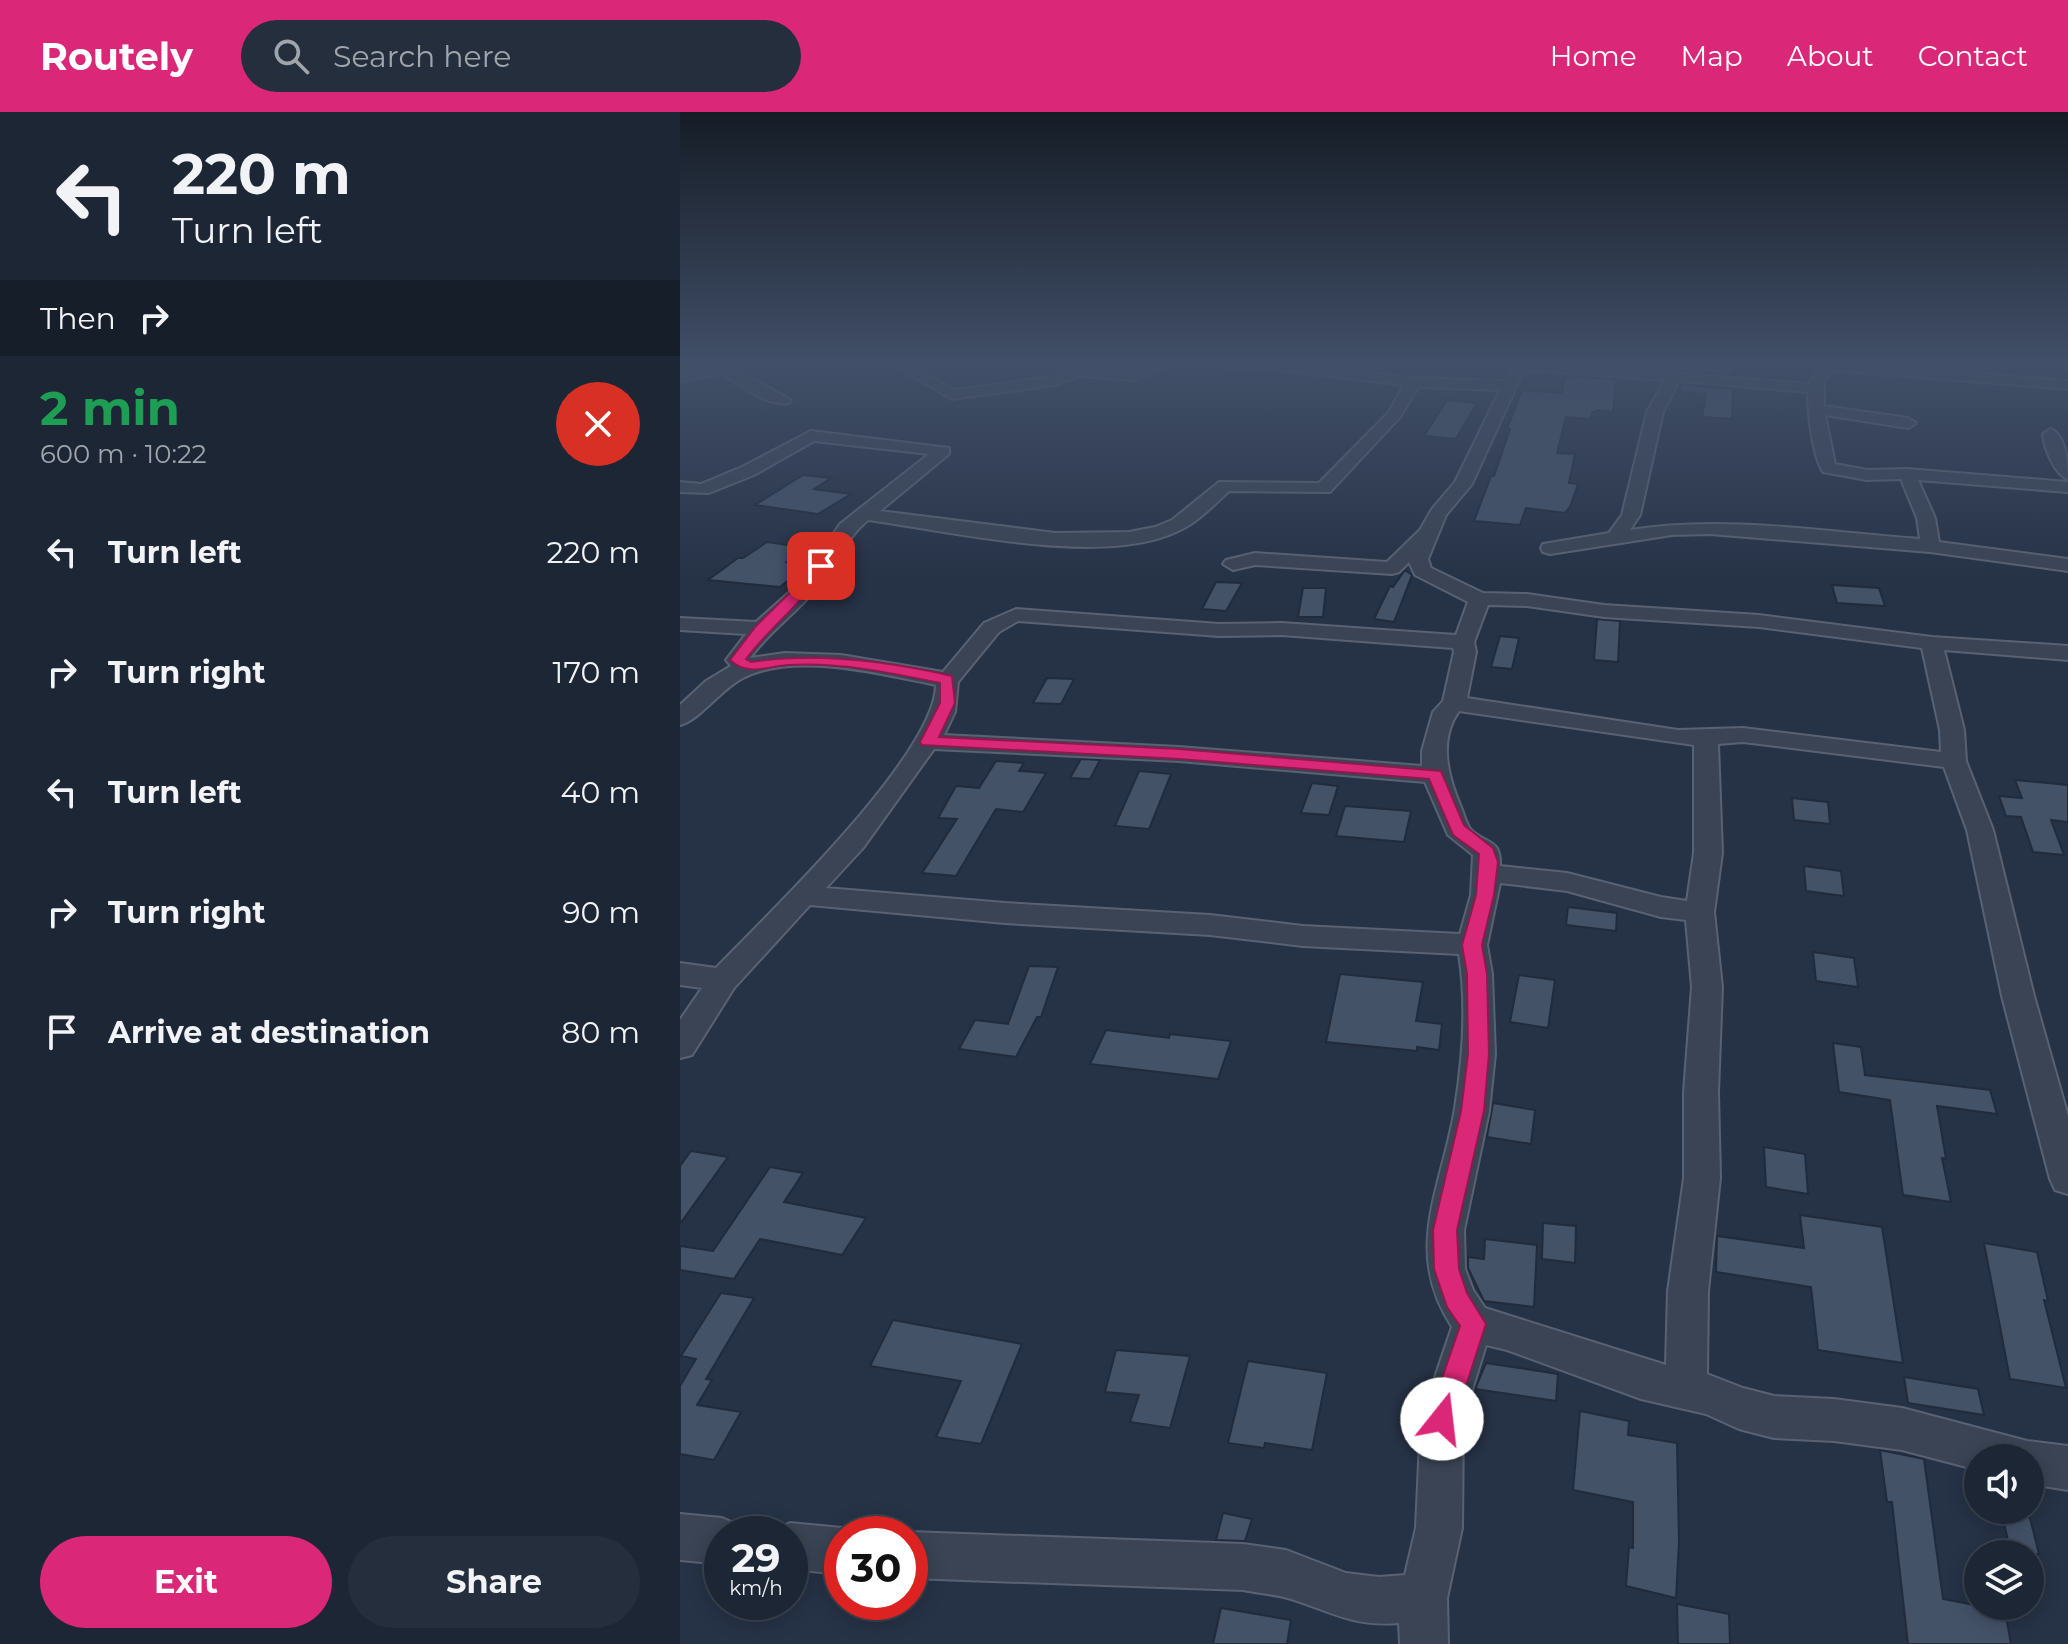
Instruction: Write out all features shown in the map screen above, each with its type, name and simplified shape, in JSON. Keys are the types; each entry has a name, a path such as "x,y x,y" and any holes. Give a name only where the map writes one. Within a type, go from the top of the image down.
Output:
{"street":[{"path":"680,487 703,489 748,471 810,436"},
{"path":"748,666 737,660 761,629 808,586 847,528 943,451 815,436"},
{"path":"866,514 1028,535 1121,538 1162,531 1187,519 1225,486 1324,488 1375,436"},
{"path":"1486,436 1463,484 1438,513 1418,559 1422,571 1479,599 1527,600 1604,611 1759,621 1932,643 2068,653"},
{"path":"1614,539 1631,515 1649,436"},
{"path":"1823,436 1824,460 1829,468 1867,475 1907,474 2067,483 2051,436"},
{"path":"1907,474 1926,518 1930,546"},
{"path":"1550,548 1672,529 1710,528 1930,546 2068,565"},
{"path":"1233,564 1255,559 1392,568 1427,534"},
{"path":"1479,599 1475,618 1463,642 1465,652 1454,703 1445,712 1434,751 1435,775 1461,835 1487,852 1487,873 1472,945 1477,974 1479,1054 1472,1111 1445,1230 1446,1269 1456,1299 1473,1324 1507,1331 1641,1379 1686,1387 1739,1408 1774,1417 1902,1429 1964,1445"},
{"path":"680,718 726,678 748,666 805,660 894,669 947,680 959,671 979,639 1005,618 1016,615 1219,630 1282,629 1463,642"},
{"path":"680,624 761,629"},
{"path":"1932,643 1934,664 1952,730 1954,761 1980,830 2018,996 2068,1179"},
{"path":"680,1046 723,980 853,842 927,742 948,703 947,680"},
{"path":"1454,703 1706,740 1716,736 1743,735 1954,761"},
{"path":"1686,1387 1688,1291 1702,1178 1701,1092 1707,987 1700,912 1708,853 1706,740"},
{"path":"927,742 1000,743 1179,754 1435,775"},
{"path":"1487,873 1567,882 1661,907 1700,912"},
{"path":"804,895 1005,913 1196,924 1303,936 1472,945"},
{"path":"680,974 723,980"},
{"path":"928,1556 1243,1567 1286,1574 1346,1597 1379,1601 1424,1621 1439,1528 1442,1419 1473,1324"},
{"path":"2044,1464 2068,1468"},
{"path":"680,1537 704,1539"}],"building":[{"path":"1507,436 1561,436 1557,453 1575,454 1569,483 1578,484 1565,513 1526,508 1520,525 1474,521 1491,476 1494,476"},
{"path":"803,475 831,478 814,489 851,494 818,514 755,505"},
{"path":"767,542 808,548 787,562 808,564 780,587 708,580 738,558 743,558"},
{"path":"1405,570 1412,575 1394,622 1374,619 1390,586 1393,587"},
{"path":"1216,582 1242,583 1226,611 1202,609"},
{"path":"1832,585 1879,588 1885,606 1837,603"},
{"path":"1303,588 1326,588 1323,617 1298,617"},
{"path":"1597,619 1620,621 1618,662 1594,660"},
{"path":"1500,636 1519,638 1512,669 1491,667"},
{"path":"1047,678 1074,679 1061,704 1033,703"},
{"path":"1081,759 1100,760 1090,779 1070,778"},
{"path":"996,761 1024,763 1019,771 1046,773 1023,812 996,809 956,876 922,873 957,819 938,818 956,786 979,788"},
{"path":"1139,771 1171,774 1149,829 1115,826"},
{"path":"2015,780 2068,785 2068,822 2051,820 2064,855 2033,852 2021,817 2006,816 1999,796 2022,798"},
{"path":"1312,783 1338,786 1329,815 1301,813"},
{"path":"1792,798 1828,802 1830,824 1794,820"},
{"path":"1345,806 1411,811 1404,842 1336,836"},
{"path":"1804,866 1841,871 1844,896 1806,891"},
{"path":"1568,907 1617,913 1616,931 1566,925"},
{"path":"1813,952 1854,958 1858,987 1816,981"},
{"path":"1029,966 1058,967 1041,1017 1037,1017 1016,1057 959,1049 975,1020 1008,1024"},
{"path":"1340,974 1423,982 1416,1021 1442,1024 1439,1050 1417,1047 1417,1051 1326,1042"},
{"path":"1519,975 1555,980 1548,1028 1510,1022"},
{"path":"1106,1030 1169,1038 1170,1034 1231,1041 1218,1079 1090,1064"},
{"path":"1833,1043 1861,1047 1865,1075 1990,1090 1997,1114 1937,1106 1946,1159 1942,1158 1951,1202 1903,1195 1890,1100 1839,1092"},
{"path":"1493,1103 1535,1110 1531,1144 1487,1137"},
{"path":"1764,1147 1805,1154 1808,1194 1766,1187"},
{"path":"691,1151 728,1157 680,1224 680,1166"},
{"path":"770,1167 803,1173 784,1202 866,1218 842,1255 760,1239 734,1279 680,1270 680,1246 713,1251"},
{"path":"1800,1215 1882,1227 1903,1363 1818,1350 1811,1287 1716,1272 1717,1236 1804,1248"},
{"path":"1543,1223 1576,1226 1575,1263 1542,1259"},
{"path":"1485,1239 1537,1245 1534,1307 1484,1301 1468,1268 1468,1257 1484,1259"},
{"path":"1984,1243 2037,1252 2048,1301 2044,1300 2066,1388 2010,1379"},
{"path":"721,1293 754,1298 706,1379 712,1380 697,1405 741,1412 714,1460 680,1454 680,1386 696,1359 681,1356"},
{"path":"893,1320 1022,1344 981,1444 936,1437 961,1381 870,1366"},
{"path":"1116,1350 1190,1356 1170,1428 1130,1422 1139,1395 1105,1392"},
{"path":"1248,1361 1327,1373 1312,1450 1265,1443 1264,1448 1228,1443"},
{"path":"1486,1363 1558,1374 1556,1401 1475,1389"},
{"path":"1904,1377 1978,1389 1984,1415 1908,1403"},
{"path":"1580,1411 1629,1421 1628,1435 1677,1443 1679,1542 1676,1598 1626,1586 1629,1547 1633,1548 1633,1502 1573,1490"},
{"path":"1880,1450 1924,1459 1943,1599 1964,1603 1964,1620 2007,1620 2011,1644 1908,1644 1892,1502 1887,1502"},
{"path":"1223,1513 1252,1519 1245,1541 1216,1540"},
{"path":"2004,1524 2032,1524 2036,1540 2008,1540"},
{"path":"1677,1604 1729,1614 1730,1644 1678,1644"},
{"path":"1221,1608 1291,1620 1287,1644 1213,1644"}],"route":[{"path":"821,566 808,586 761,629 737,660 748,666 790,660 827,662 894,669 947,680 948,703 927,742 1000,743 1121,753 1179,754 1435,775 1461,835 1487,852 1489,862 1485,895 1472,945 1477,974 1479,1054 1472,1111 1445,1230 1446,1269 1456,1299 1473,1324 1442,1419"}]}
